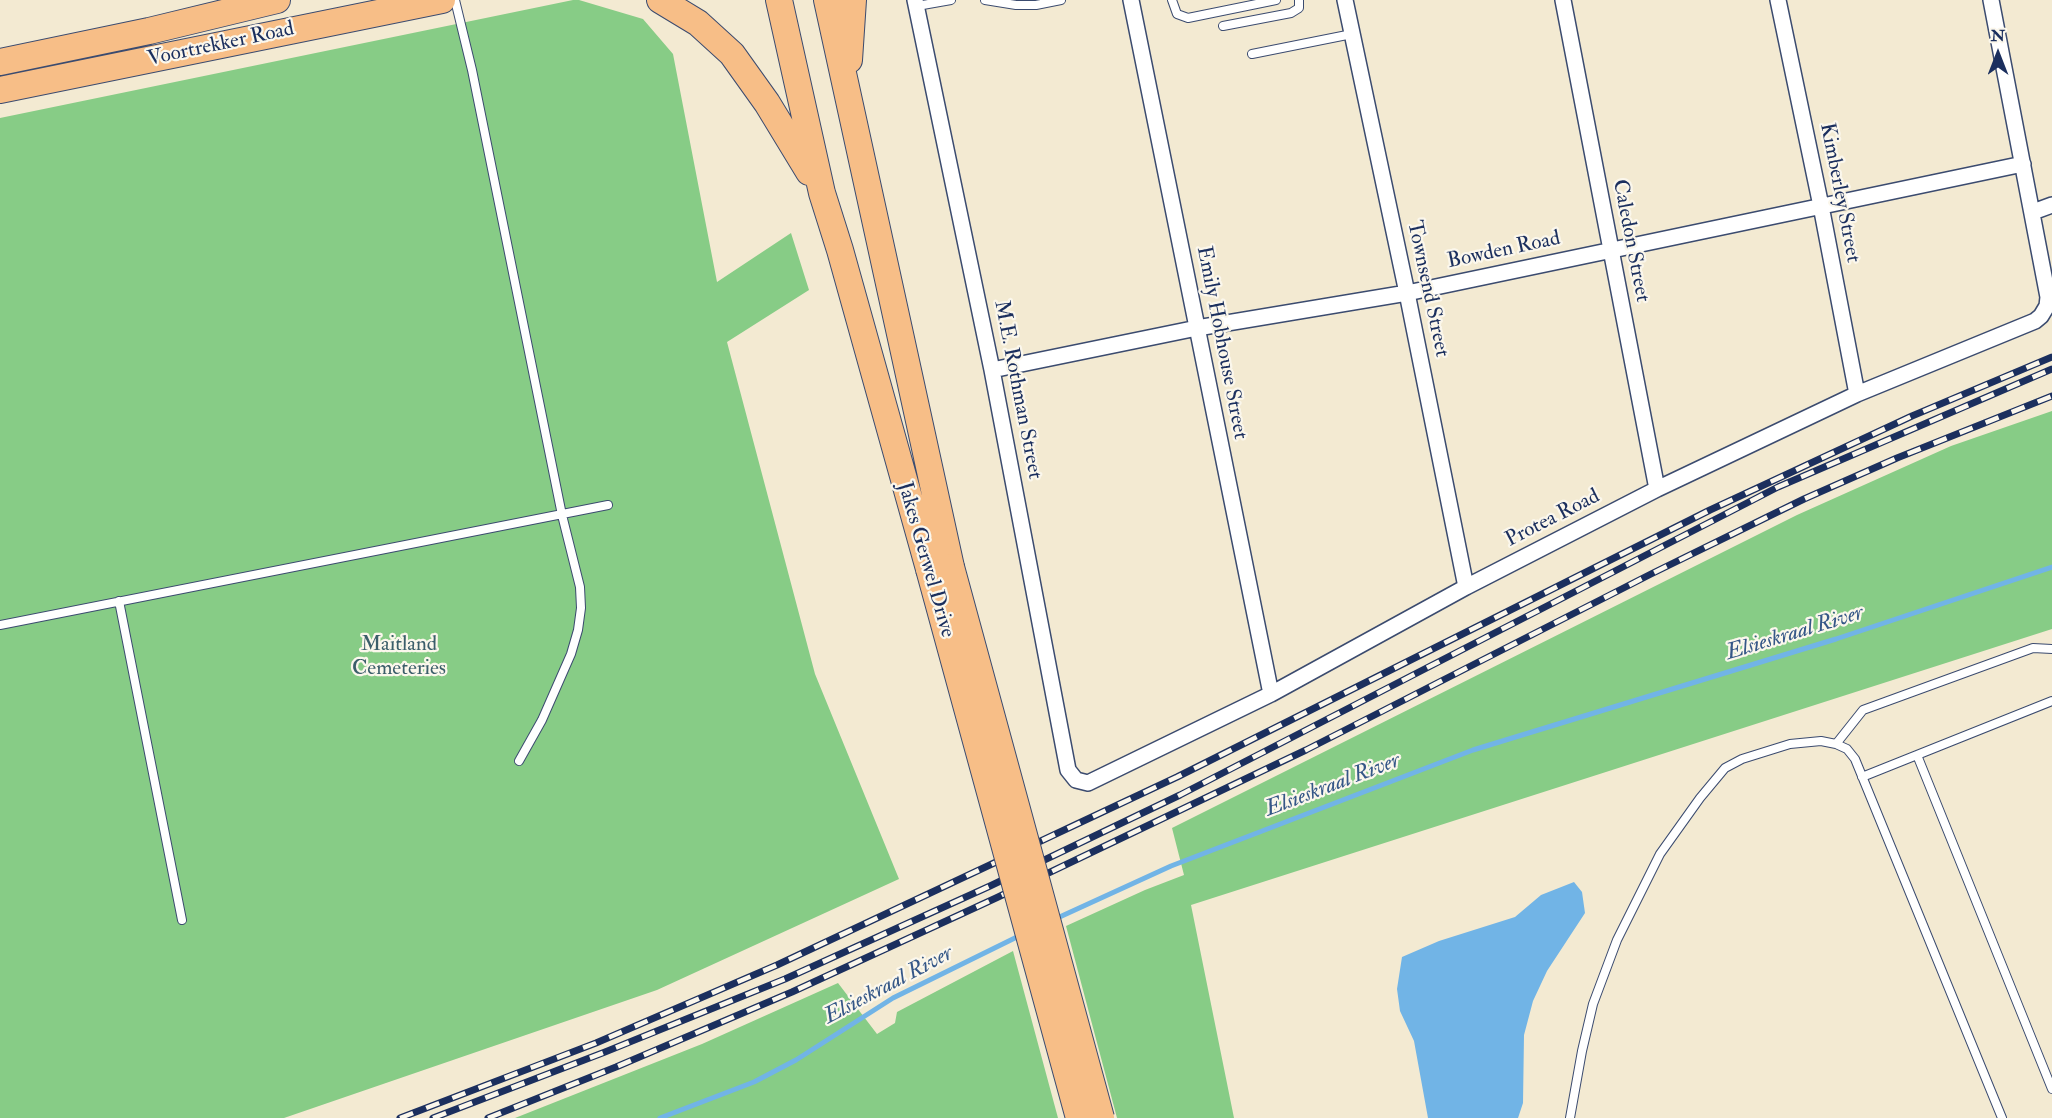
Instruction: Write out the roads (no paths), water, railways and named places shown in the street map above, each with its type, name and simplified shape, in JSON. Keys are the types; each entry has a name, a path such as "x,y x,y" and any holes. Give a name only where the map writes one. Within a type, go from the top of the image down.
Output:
{"main road":[{"name":"Voortrekker Road","path":"0,62 149,31 277,0"},
{"name":"Voortrekker Road","path":"0,90 442,0"},
{"path":"660,0 698,23 732,54 771,109 822,193"},
{"name":"Jakes Gerwel Drive","path":"780,0 822,193 940,568 1101,1118"},
{"name":"Jakes Gerwel Drive","path":"827,0 847,89 940,568 1079,1118"},
{"path":"847,89 853,0"}],"street":[{"name":"Emily Hobhouse Street","path":"1131,0 1270,694"},
{"name":"Townsend Street","path":"1345,0 1466,587"},
{"name":"Caledon Street","path":"1563,0 1657,489"},
{"name":"Kimberley Street","path":"1778,0 1857,394"},
{"path":"1991,0 2032,212 2052,205"},
{"name":"M.E. Rothman Street","path":"916,3 992,370 1068,770 1076,780 1082,783"},
{"name":"Bowden Road","path":"992,370 1197,328 1407,293 2023,164"},
{"name":"Protea Road","path":"1082,783 1095,782 1270,694 1466,587 1657,489 1857,394 2035,321 2045,311 2048,297 2032,212"}],"lane":[{"path":"455,0 477,92 562,514 580,587 581,608 571,654 542,720 519,761"},
{"path":"916,3 951,0"},
{"path":"984,0 1016,5 1036,5 1060,0"},
{"path":"1172,0 1177,14 1188,18 1276,0"},
{"path":"1223,26 1291,14 1299,8 1299,0"},
{"path":"1252,54 1352,34"},
{"path":"0,625 608,505"},
{"path":"119,601 182,920"},
{"path":"1836,744 1863,710 2033,648 2052,649"},
{"path":"1863,777 2052,701"},
{"path":"1570,1118 1593,1004 1617,940 1660,854 1700,798 1725,768 1742,759 1804,741 1836,744 1847,749 1855,759 2002,1118"},
{"path":"1917,755 2052,1089"}],"water":[{"path":"1574,882 1582,892 1585,913 1547,971 1533,1001 1524,1035 1523,1103 1518,1118 1428,1118 1414,1041 1400,1011 1397,989 1402,957 1439,941 1515,917 1541,895"}],"waterway":[{"name":"Elsieskraal River","path":"1053,920 1171,866 1473,750 1836,639 2052,567"},
{"name":"Elsieskraal River","path":"660,1118 754,1082 796,1060 893,998 1023,934"}],"railway":[{"path":"400,1118 596,1043 777,965 1177,777 1710,510 1912,416 2052,357"},
{"path":"433,1118 785,979 990,886 1180,795 1778,487 2052,369"},
{"path":"488,1118 616,1067 792,992 996,898 1306,750 1651,574 1804,499 1897,458 2052,396"}],"park label":[{"name":"Maitland Cemeteries","path":"399,657"}]}
